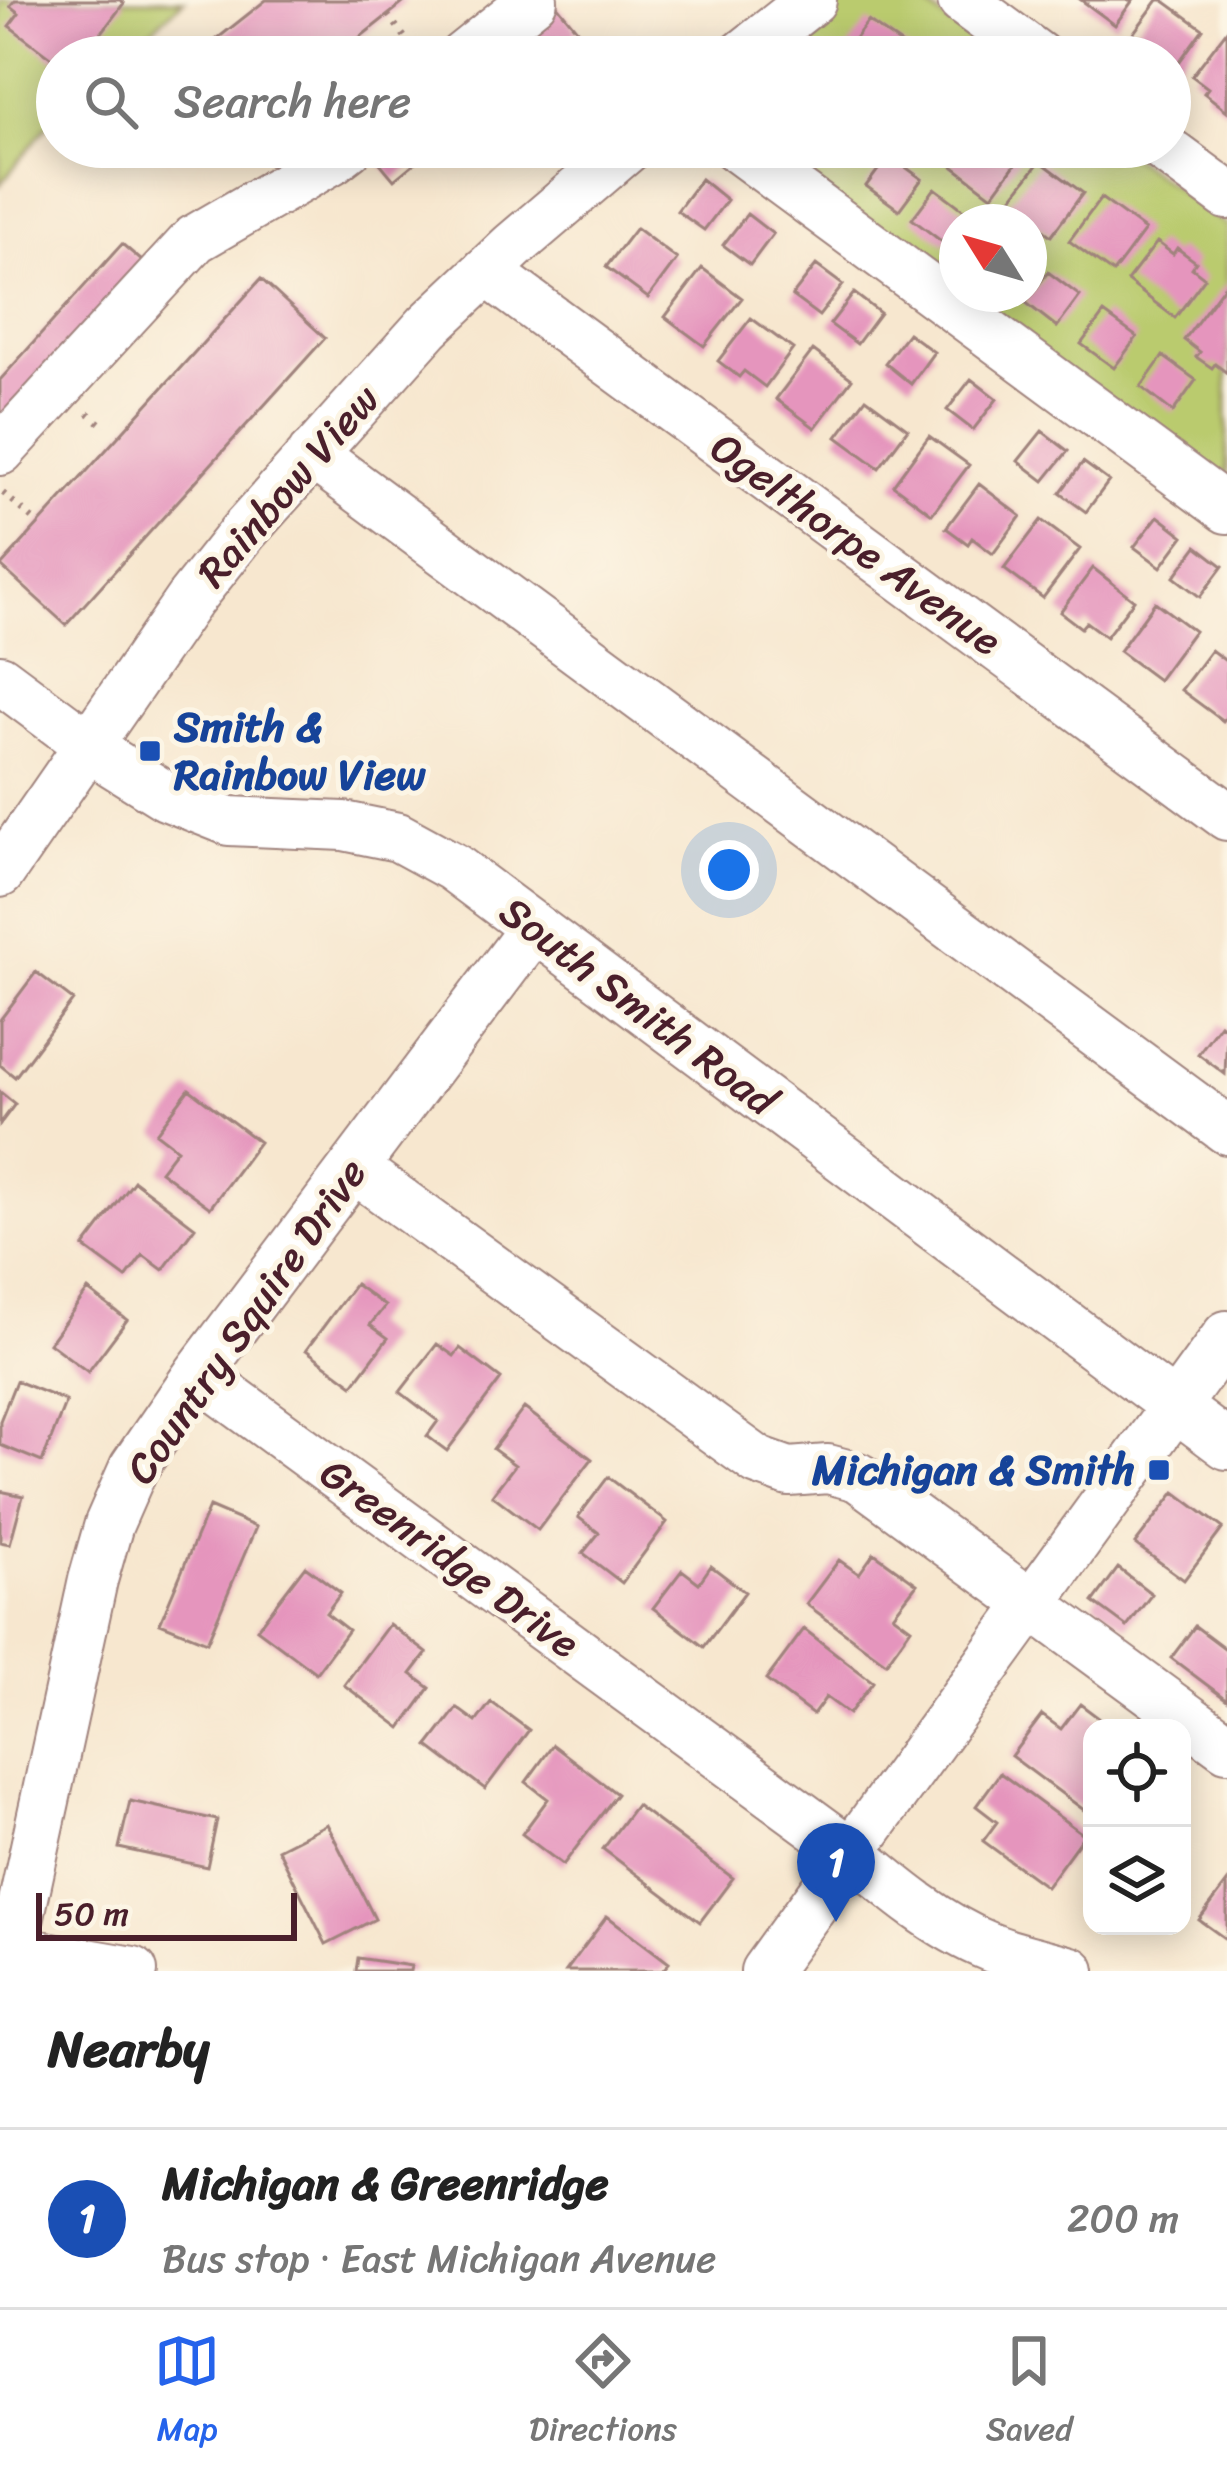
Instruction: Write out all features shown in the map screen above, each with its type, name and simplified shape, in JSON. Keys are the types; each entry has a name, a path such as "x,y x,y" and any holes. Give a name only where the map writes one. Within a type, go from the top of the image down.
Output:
{"street":[{"path":"488,36 533,0"},
{"path":"767,36 812,0"},
{"path":"962,0 1011,36"},
{"path":"0,451 195,238 318,168"},
{"name":"Rainbow View","path":"0,873 189,600 243,532 428,326 605,168"},
{"path":"764,168 1227,509"},
{"path":"1190,168 1227,195"},
{"name":"Ogelthorpe Avenue","path":"486,271 1227,816"},
{"path":"312,454 1227,1130"},
{"name":"South Smith Road","path":"0,679 166,796 229,820 344,826 398,837 453,867 1227,1445"},
{"name":"Country Squire Drive","path":"10,1960 93,1580 109,1524 134,1467 198,1374 534,928"},
{"path":"354,1168 758,1461 789,1472 828,1469 858,1477 1227,1747"},
{"path":"765,1971 1227,1335"},
{"name":"Greenridge Drive","path":"198,1374 851,1852 897,1891 990,1948 1071,1971"},
{"path":"10,1960 133,1971"}],"path":[{"path":"388,15 404,36"},
{"path":"0,490 39,524"}],"green space":[{"path":"0,0 184,0 145,36 36,36 36,139 0,185"},
{"path":"839,0 918,0 967,36 795,36"},
{"path":"776,168 1148,168 1227,226 1227,500 971,312 1047,312 1047,204 939,204 939,288"}],"building":[{"path":"15,0 124,3 99,36 36,36 36,46 9,26 19,13 10,6"},
{"path":"266,0 407,0 362,36 221,36"},
{"path":"1081,0 1133,0 1115,25"},
{"path":"1158,0 1203,29 1191,46 1191,36 1131,36"},
{"path":"555,3 578,31 572,36 515,36"},
{"path":"868,21 890,36 857,36"},
{"path":"1227,30 1227,111 1192,76"},
{"path":"384,168 409,168 394,180"},
{"path":"879,168 907,168 922,179 899,210 866,186"},
{"path":"955,168 1013,168 992,196"},
{"path":"1035,168 1049,168 1083,193 1051,236 1047,204 1009,204"},
{"path":"701,179 727,200 704,230 677,211"},
{"path":"935,188 956,204 939,204 939,239 912,219"},
{"path":"1101,198 1145,230 1113,273 1069,241"},
{"path":"747,214 773,234 750,265 723,245"},
{"path":"636,228 677,259 648,298 606,267"},
{"path":"1157,242 1173,254 1177,248 1196,262 1192,268 1205,278 1175,318 1127,281"},
{"path":"122,244 149,267 0,433 0,380"},
{"path":"816,265 843,285 819,316 792,296"},
{"path":"702,268 742,298 704,346 665,317"},
{"path":"1047,273 1080,296 1057,327 1038,312 1047,312"},
{"path":"261,279 325,338 66,625 1,566"},
{"path":"1227,282 1227,373 1196,357 1200,352 1184,340"},
{"path":"854,293 880,313 857,344 830,324"},
{"path":"1104,313 1137,337 1114,368 1081,344"},
{"path":"751,318 793,349 765,387 744,371 739,377 718,361"},
{"path":"908,333 934,352 911,384 885,363"},
{"path":"813,350 852,379 815,428 776,399"},
{"path":"1163,356 1196,380 1173,412 1141,387"},
{"path":"971,379 997,399 973,430 947,410"},
{"path":"866,398 908,429 879,468 837,437"},
{"path":"1042,431 1068,451 1044,481 1018,461"},
{"path":"929,436 969,465 932,514 893,485"},
{"path":"1083,462 1109,481 1086,512 1060,493"},
{"path":"979,484 1021,516 993,554 972,538 968,544 946,528"},
{"path":"1158,516 1184,536 1161,567 1134,547"},
{"path":"1041,520 1080,549 1043,598 1004,569"},
{"path":"1197,546 1223,566 1200,597 1174,577"},
{"path":"1093,568 1134,600 1106,637 1086,622 1081,628 1060,612"},
{"path":"1155,602 1194,631 1158,680 1119,651"},
{"path":"1211,650 1227,662 1227,716 1223,721 1181,690"},
{"path":"36,972 73,1000 15,1077 0,1065 0,1020"},
{"path":"1220,1024 1227,1030 1225,1074 1198,1054"},
{"path":"189,1089 259,1142 210,1208 160,1171 177,1149 156,1133"},
{"path":"0,1092 15,1104 0,1124"},
{"path":"134,1181 195,1227 163,1270 143,1255 126,1278 84,1247"},
{"path":"355,1284 385,1306 370,1325 388,1338 353,1385 306,1350"},
{"path":"88,1290 127,1320 88,1372 49,1343"},
{"path":"437,1344 454,1356 460,1348 501,1379 447,1451 427,1436 438,1421 400,1392"},
{"path":"16,1381 66,1401 42,1462 0,1445 0,1421"},
{"path":"524,1408 592,1459 538,1530 492,1495 515,1465 493,1449"},
{"path":"608,1477 667,1522 622,1583 583,1553 599,1533 578,1517"},
{"path":"0,1491 23,1496 10,1544 0,1542"},
{"path":"1175,1492 1223,1528 1184,1580 1135,1544"},
{"path":"209,1507 256,1527 207,1642 160,1623"},
{"path":"874,1553 917,1584 893,1615 911,1628 886,1663 806,1604 839,1560 859,1574"},
{"path":"305,1566 341,1593 326,1613 348,1630 316,1673 257,1629"},
{"path":"711,1566 745,1592 704,1647 653,1608 682,1570 699,1583"},
{"path":"1118,1568 1152,1594 1127,1627 1093,1602"},
{"path":"389,1624 427,1653 411,1674 430,1688 401,1728 344,1685"},
{"path":"1195,1626 1227,1650 1227,1700 1171,1658"},
{"path":"804,1629 873,1682 849,1714 826,1697 813,1715 766,1680"},
{"path":"491,1702 529,1730 485,1789 428,1746 457,1708 476,1722"},
{"path":"1080,1704 1100,1719 1083,1719 1083,1809 1011,1756 1042,1715 1061,1729"},
{"path":"553,1745 617,1794 563,1865 522,1834 548,1799 526,1782"},
{"path":"1000,1773 1083,1836 1046,1887 983,1841 997,1822 976,1806"},
{"path":"130,1801 217,1820 207,1867 119,1848"},
{"path":"636,1805 733,1878 700,1922 603,1849"},
{"path":"327,1824 375,1919 326,1944 278,1849"},
{"path":"1227,1883 1227,1940 1199,1920"},
{"path":"607,1916 669,1963 662,1971 566,1971"},
{"path":"358,1958 411,1966 410,1971 356,1971"}],"place":[{"name":"Smith & Rainbow View","path":"150,751"},
{"name":"Michigan & Smith","path":"1159,1470"},
{"name":"Michigan & Greenridge","path":"836,1922"}]}
